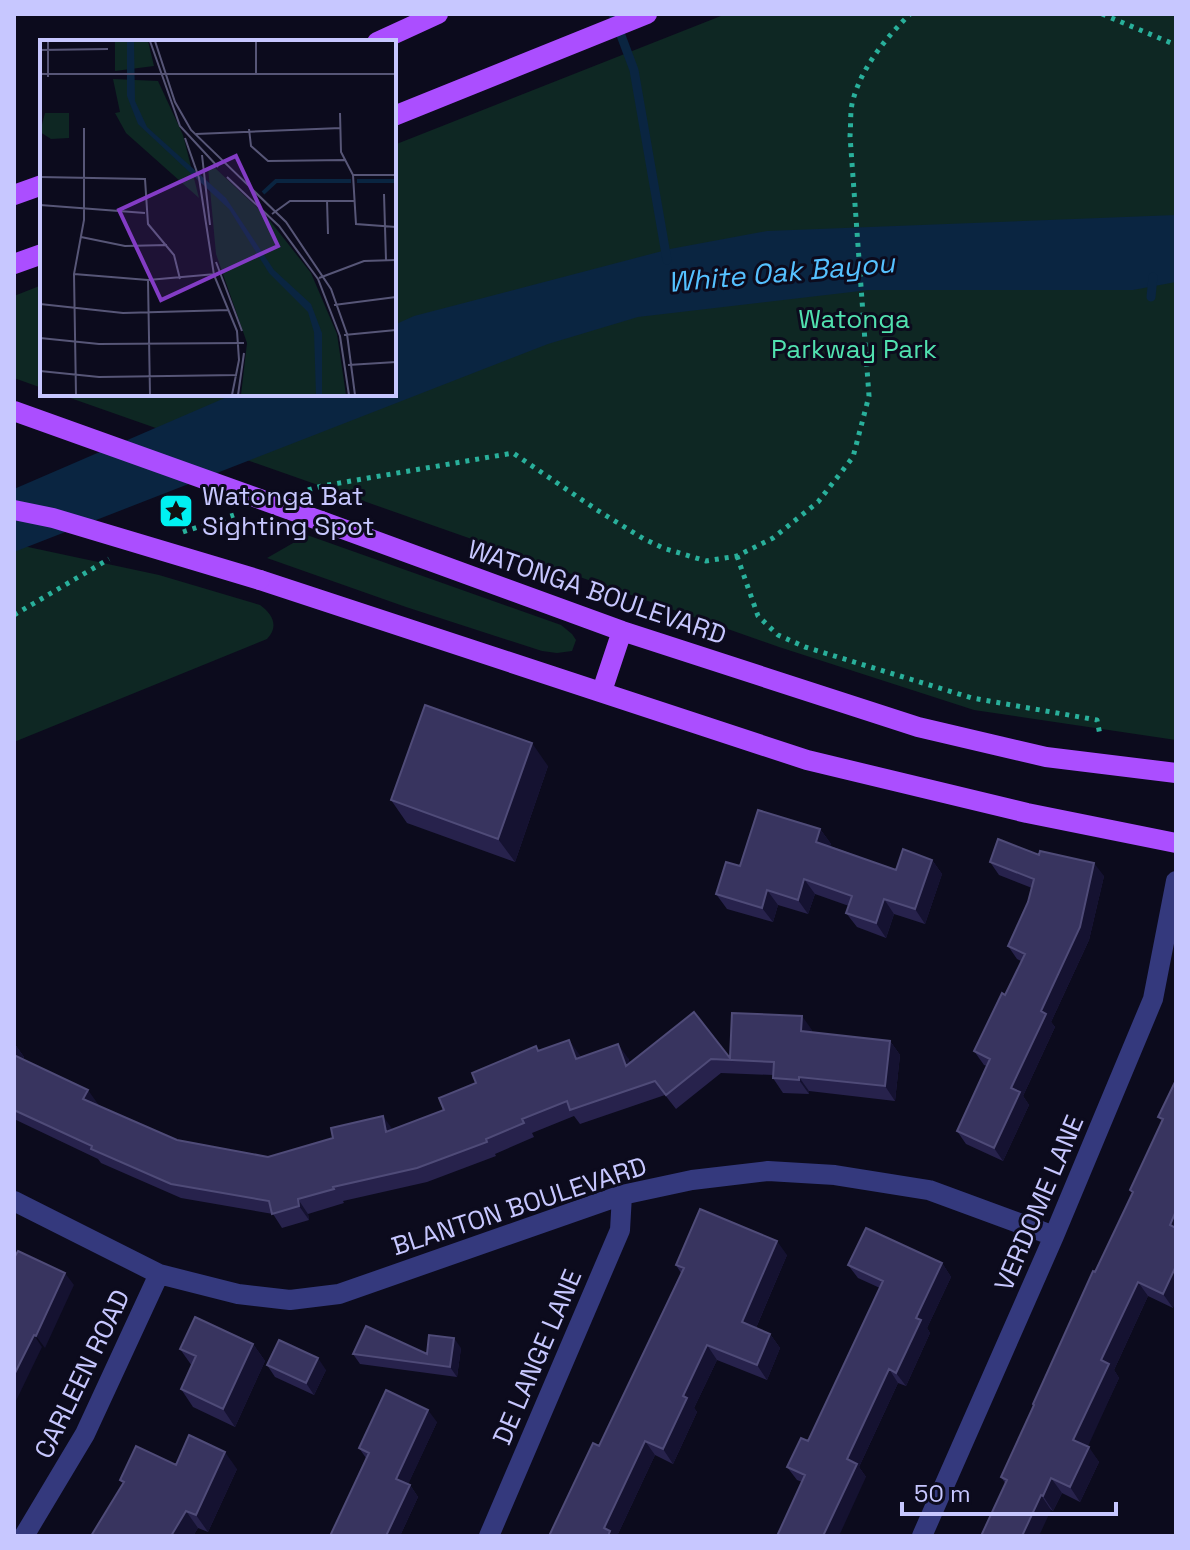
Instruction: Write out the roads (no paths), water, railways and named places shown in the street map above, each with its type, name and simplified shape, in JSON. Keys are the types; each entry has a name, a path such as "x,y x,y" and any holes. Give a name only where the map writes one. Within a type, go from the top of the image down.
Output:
{"main road":[{"path":"381,40 438,14"},
{"path":"396,115 647,14"},
{"path":"14,195 40,186"},
{"path":"14,264 40,255"},
{"name":"WATONGA BOULEVARD","path":"14,411 622,631 918,727 1046,757 1176,773"},
{"path":"14,510 53,518 260,580 807,760 1027,813 1176,843"},
{"path":"602,691 622,631"}],"street":[{"name":"VERDOME LANE","path":"922,1536 1054,1236 1153,999 1176,881"},
{"name":"BLANTON BOULEVARD","path":"14,1201 159,1274 238,1294 290,1300 339,1294 622,1195 692,1180 768,1171 835,1175 929,1190 1054,1236"},
{"name":"DE LANGE LANE","path":"489,1536 620,1230 622,1195"},
{"name":"CARLEEN ROAD","path":"24,1536 85,1434 159,1274"}],"water":[{"name":"White Oak Bayou","path":"1176,215 1176,282 1133,290 869,290 638,317 548,344 14,552 14,489 229,396 396,396 396,324 414,316 670,249 767,231"}],"waterway":[{"name":"White Oak Bayou","path":"613,14 634,70 667,260"},
{"path":"1151,297 1153,277"}],"place":[{"name":"Watonga Bat Sighting Spot","path":"176,511"}],"park label":[{"name":"Watonga Parkway Park","path":"854,334"}]}
